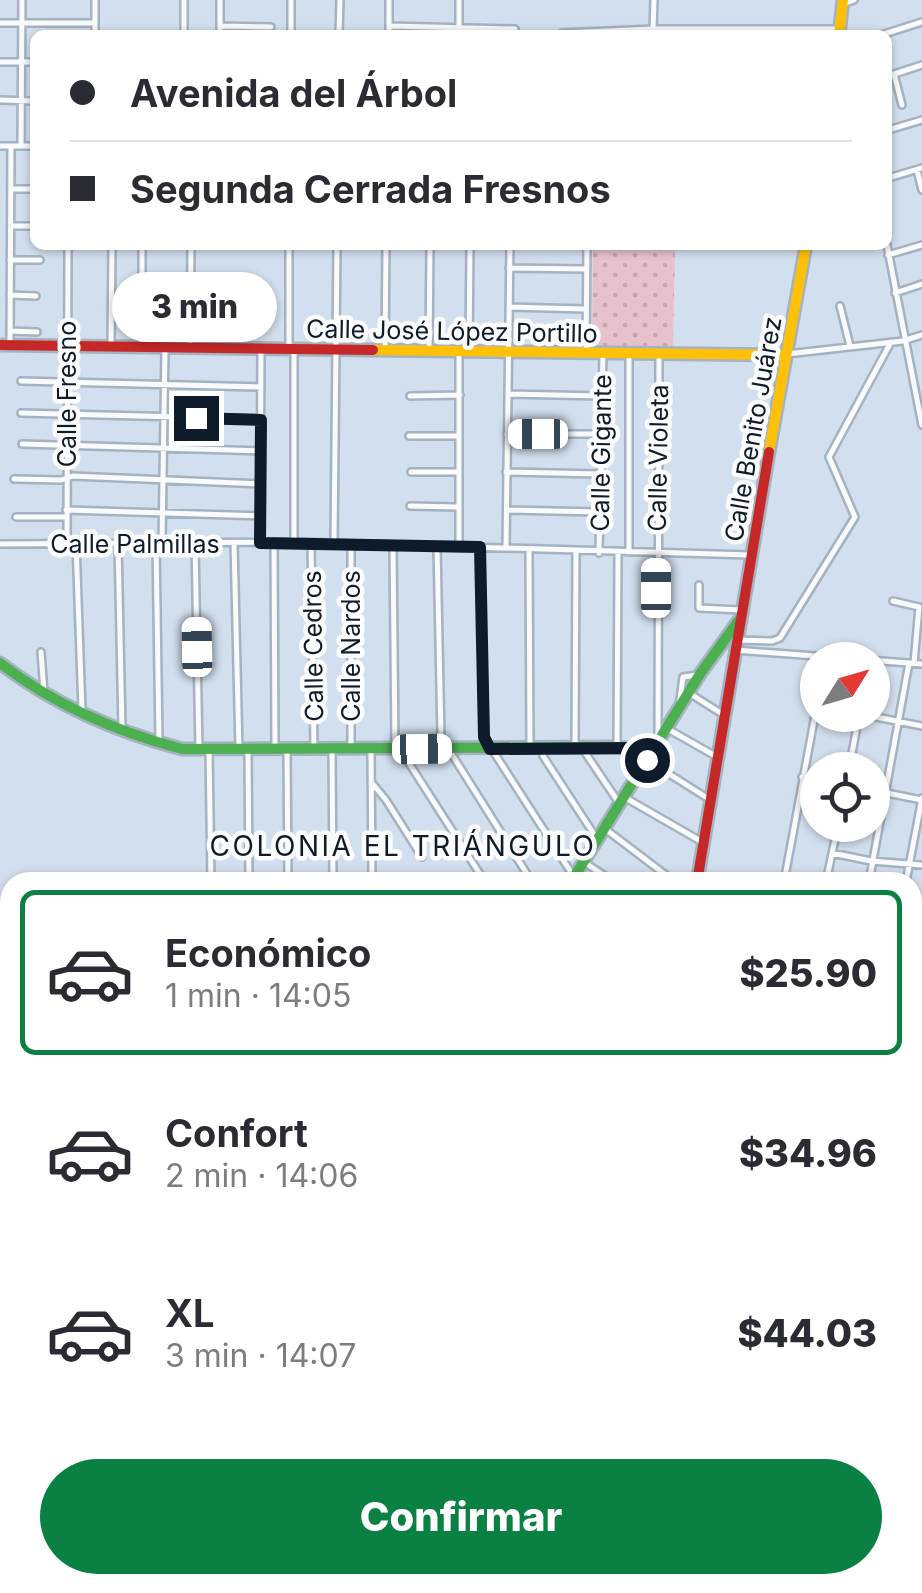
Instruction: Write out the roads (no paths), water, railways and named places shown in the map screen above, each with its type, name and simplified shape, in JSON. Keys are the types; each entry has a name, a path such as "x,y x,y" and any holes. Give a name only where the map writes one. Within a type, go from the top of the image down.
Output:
{"street":[{"path":"20,146 22,0"},
{"path":"95,0 95,30"},
{"path":"184,0 184,30"},
{"path":"220,0 220,30"},
{"path":"291,0 291,30"},
{"path":"340,0 340,30"},
{"path":"389,0 390,30"},
{"path":"458,30 459,0"},
{"path":"653,29 654,0"},
{"path":"841,30 847,1"},
{"path":"892,32 922,22"},
{"path":"0,23 95,23"},
{"path":"220,26 271,28"},
{"path":"390,26 435,30"},
{"path":"496,30 515,29"},
{"path":"630,30 700,30"},
{"path":"0,62 30,62"},
{"path":"892,75 922,65"},
{"path":"892,78 902,105"},
{"path":"0,100 30,101"},
{"path":"892,129 922,120"},
{"path":"0,146 30,146"},
{"path":"5,345 10,331 11,146"},
{"path":"892,177 920,169 922,190"},
{"path":"12,189 30,189"},
{"path":"11,226 30,226"},
{"path":"888,256 922,244"},
{"path":"0,246 10,246"},
{"name":"Calle Fresno","path":"67,544 68,250"},
{"path":"111,348 112,250"},
{"path":"142,250 142,348"},
{"path":"190,349 191,250"},
{"path":"289,250 294,542"},
{"path":"334,544 336,250"},
{"path":"386,250 386,350"},
{"path":"429,350 430,250"},
{"path":"460,547 458,436 470,250"},
{"path":"506,548 510,250"},
{"name":"Calle Gigante","path":"586,352 587,250"},
{"name":"Calle Benito Juárez","path":"699,872 727,717 750,554 805,250"},
{"path":"887,250 921,419"},
{"path":"10,260 40,260"},
{"path":"510,268 586,269"},
{"path":"894,293 922,284"},
{"path":"10,295 36,296"},
{"path":"509,306 586,309"},
{"path":"840,306 850,347"},
{"path":"10,331 37,332"},
{"path":"903,342 922,335"},
{"path":"736,645 780,638 855,517 830,458 891,342"},
{"name":"Calle José López Portillo","path":"5,345 786,354 903,342"},
{"path":"159,744 164,349"},
{"path":"260,543 261,349"},
{"name":"Calle Gigante","path":"599,553 603,353"},
{"path":"629,353 629,552"},
{"name":"Calle Violeta","path":"653,751 659,354"},
{"path":"21,381 260,387"},
{"path":"912,384 922,381"},
{"path":"508,394 602,396"},
{"path":"410,396 460,395"},
{"path":"21,413 261,420"},
{"path":"507,434 601,434"},
{"path":"409,436 458,436"},
{"path":"22,444 260,451"},
{"path":"411,472 458,472"},
{"path":"506,472 600,474"},
{"path":"14,480 260,484"},
{"path":"410,506 458,507"},
{"path":"507,510 599,512"},
{"path":"16,517 162,512 260,516"},
{"path":"274,542 287,872"},
{"name":"Calle Palmillas","path":"0,544 294,542 750,554"},
{"path":"118,543 122,729"},
{"name":"Calle Cedros","path":"312,543 314,750"},
{"path":"76,544 82,710"},
{"path":"195,544 210,872"},
{"path":"234,544 249,872"},
{"name":"Calle Nardos","path":"351,544 351,749"},
{"path":"393,545 397,749 478,872"},
{"path":"438,546 440,737 525,872"},
{"path":"480,547 484,737 568,872"},
{"path":"529,550 530,748"},
{"path":"576,552 579,748 622,800 704,843"},
{"path":"617,747 618,553"},
{"path":"699,585 698,606 702,610 740,615"},
{"path":"890,766 920,607 893,601"},
{"name":"Calle Benito Juárez","path":"578,872 740,615"},
{"path":"736,645 800,654"},
{"path":"42,652 44,692"},
{"path":"890,661 922,664"},
{"path":"0,664 20,680 159,744 204,750 617,747 653,751 712,801"},
{"path":"679,708 683,677 700,674"},
{"path":"689,693 727,717"},
{"path":"890,720 922,726"},
{"path":"666,728 719,758"},
{"path":"543,748 543,756 600,834 659,872"},
{"path":"332,750 332,872"},
{"path":"371,750 372,872"},
{"path":"372,783 422,857"},
{"path":"786,872 800,788"},
{"path":"890,794 922,799 908,872"},
{"path":"828,872 834,842"},
{"path":"869,872 875,842"},
{"path":"832,852 922,865"},
{"path":"584,862 599,872"}],"district":[{"name":"COLONIA EL TRIÁNGULO","path":"403,846"}]}
